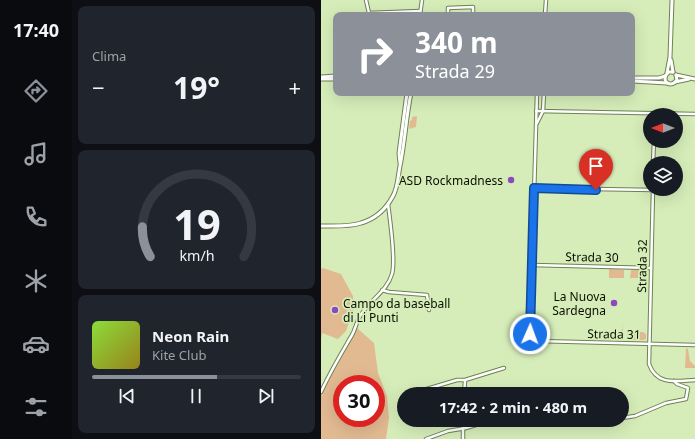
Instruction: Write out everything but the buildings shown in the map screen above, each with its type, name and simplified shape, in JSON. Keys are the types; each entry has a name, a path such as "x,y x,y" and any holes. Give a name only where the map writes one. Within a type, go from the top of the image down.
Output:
{"street":[{"path":"366,0 369,12"},
{"path":"394,12 420,11 422,0"},
{"path":"545,12 546,0"},
{"path":"667,82 665,79 670,57 672,0"},
{"path":"448,12 448,8 473,7 473,12"},
{"path":"670,57 673,72 677,76 693,79"},
{"path":"635,79 659,78 673,72"},
{"path":"675,82 677,76"},
{"path":"321,78 333,78"},
{"path":"635,79 667,82 671,84 693,79"},
{"path":"400,166 399,154 407,96"},
{"path":"321,226 348,226 360,224 372,219 388,204 396,189 411,96"},
{"path":"533,265 537,96"},
{"path":"536,124 543,111 544,96"},
{"path":"536,111 643,114"},
{"path":"683,114 695,114"},
{"path":"534,188 643,190"},
{"name":"Strada 32","path":"653,196 649,364 656,376 662,380 674,381"},
{"path":"321,392 328,376 352,336 359,318 392,276 392,238 388,204"},
{"name":"Strada 30","path":"533,265 651,268"},
{"name":"Strada 31","path":"533,265 530,334 537,341 695,345"},
{"path":"382,290 389,292 427,295 429,310"},
{"path":"437,387 457,380 465,380 504,368"},
{"path":"464,387 465,380"},
{"path":"674,381 695,380"},
{"path":"629,417 641,414 666,402 686,399 688,388 677,384 674,381"},
{"path":"426,439 448,430 467,427"},
{"path":"463,428 463,439"}],"shaded area":[{"path":"417,116 416,127 409,129 412,117"},
{"name":"Campo da baseball di Li Punti","path":"323,268 341,274 353,296 354,309 346,331 338,339 322,333 321,340 321,269"},
{"path":"609,269 624,270 624,278 609,278"},
{"path":"631,270 645,270 648,276 644,278 630,278"},
{"path":"357,328 374,343 379,375 333,375 333,427 385,427 385,391 387,396 389,418 386,439 321,439 321,390 337,357"},
{"path":"623,328 623,339 605,339 606,331 620,332"},
{"path":"627,332 643,332 646,334 646,339 627,340"},
{"path":"686,348 688,349 690,361 695,368 685,368"}],"place":[{"name":"ASD Rockmadness","path":"511,180"},
{"name":"La Nuova Sardegna","path":"614,303"},
{"name":"Campo da baseball di Li Punti","path":"335,310"}],"route":[{"path":"530,334 534,188 596,190"}]}
